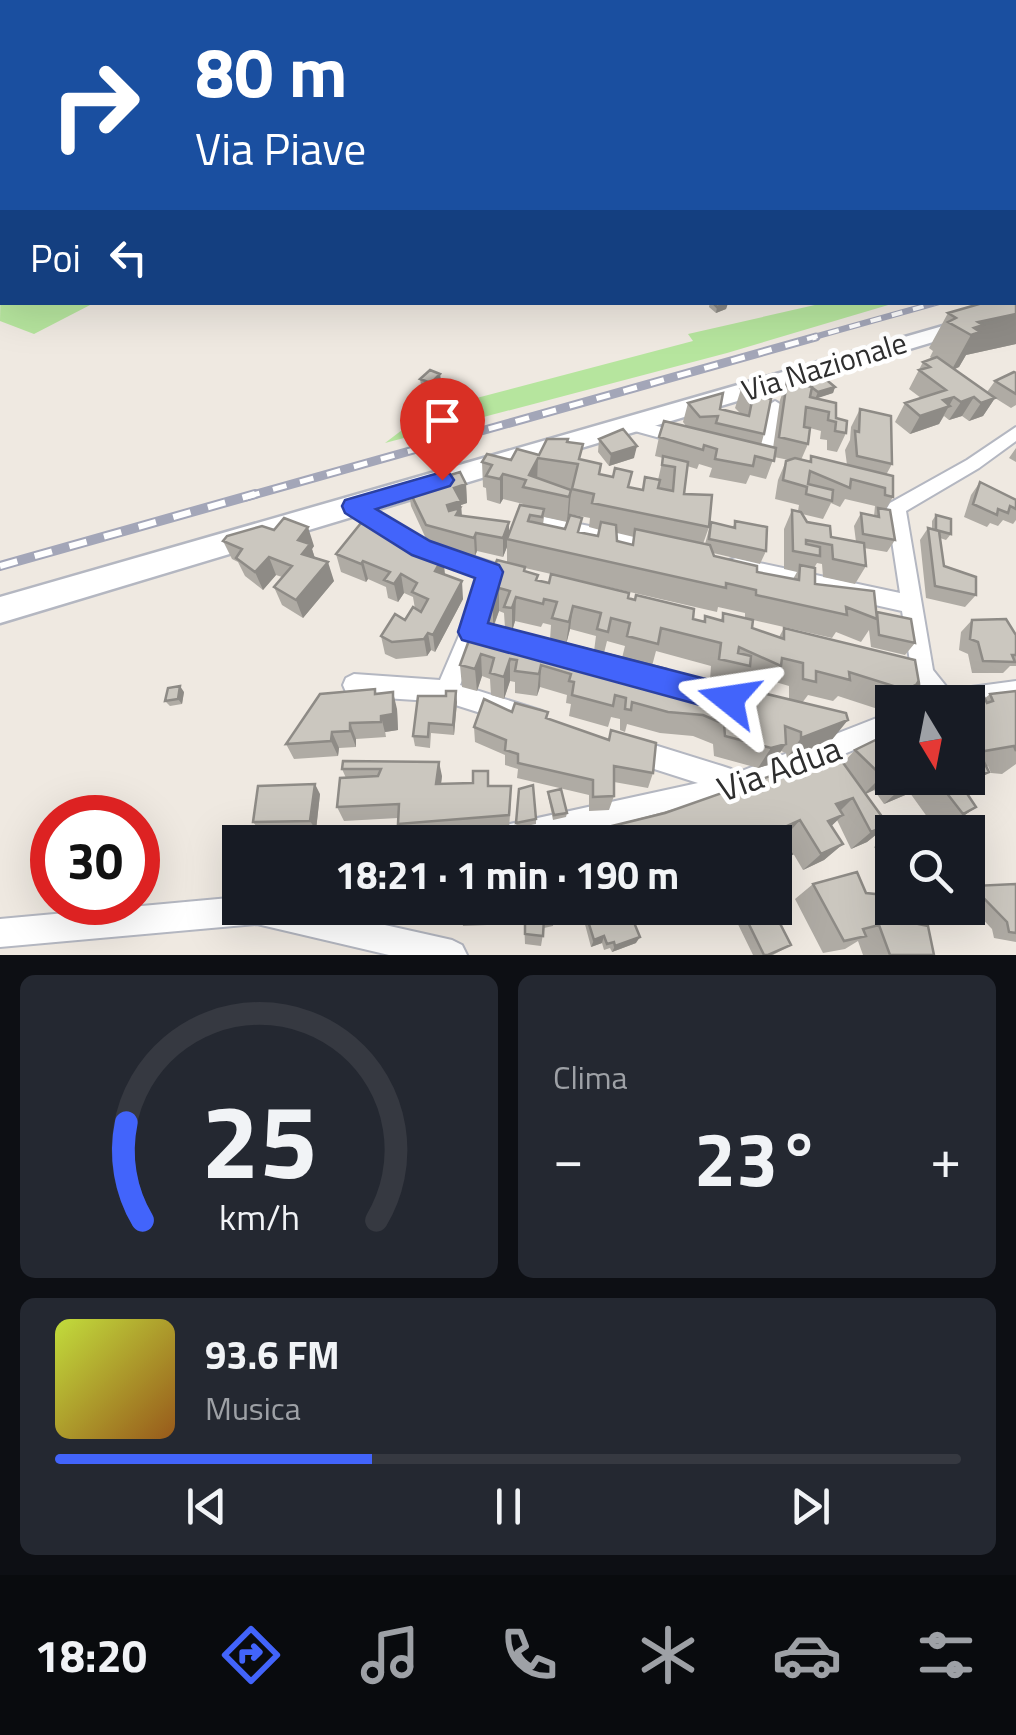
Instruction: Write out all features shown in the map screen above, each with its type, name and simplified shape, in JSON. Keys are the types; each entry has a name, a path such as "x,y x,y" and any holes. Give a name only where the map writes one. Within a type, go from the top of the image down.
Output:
{"main road":[{"name":"Via Nazionale","path":"0,610 1016,310"}],"street":[{"path":"745,454 772,462 775,406"},
{"path":"630,424 708,444"},
{"path":"930,685 923,674 896,508 974,464 1016,433"},
{"path":"886,492 910,498"},
{"path":"354,506 421,548 539,584"},
{"path":"531,521 666,550"},
{"path":"725,563 912,604"},
{"path":"446,691 481,634 490,572"},
{"path":"897,668 923,674"},
{"path":"354,686 446,691 556,726"},
{"path":"985,696 1016,692"},
{"path":"821,723 839,728 852,742"},
{"name":"Via Adua","path":"566,825 729,790 875,731"},
{"path":"611,743 722,778 729,790"},
{"path":"0,933 222,913"},
{"path":"370,925 452,955"}],"green space":[{"path":"0,305 90,305 34,334 0,321"},
{"path":"815,305 888,305 727,353 385,443 427,411 693,341 688,334"}],"building":[{"path":"976,305 1016,305 1016,314 978,322 983,325 974,328 980,332 971,335 948,322 956,318 948,313"},
{"path":"937,357 995,398 981,403 974,397 961,402 954,397 943,400 950,406 920,416 905,403 946,390 919,370 930,367 923,362"},
{"path":"430,370 440,374 431,383 420,379"},
{"path":"1016,373 1016,394 995,381"},
{"path":"823,377 835,387 818,392 806,383"},
{"path":"787,381 812,387 810,397 836,403 836,418 847,421 846,433 835,431 836,422 828,420 829,412 806,407 804,427 810,428 808,444 779,437"},
{"path":"762,383 773,394 762,397 771,399 764,434 716,423 718,416 700,417 688,403 723,393 720,409 749,416 752,401 741,389"},
{"path":"860,409 891,416 892,464 857,456 855,431 859,432"},
{"path":"664,421 776,448 774,461 755,456 753,466 715,459 717,449 704,445 703,450 659,437"},
{"path":"623,429 637,446 611,454 599,439"},
{"path":"547,439 583,444 579,459 601,464 599,474 613,477 615,468 632,472 628,487 643,490 645,477 660,480 658,488 673,491 675,467 662,465 663,456 688,462 684,494 712,495 709,527 592,503 594,494 572,489 578,464 538,458 529,475 571,490 569,497 523,487 526,480 503,474 500,479 486,476 492,465 482,462 487,454 511,460 517,449 539,455"},
{"path":"811,456 893,476 893,497 885,495 885,488 851,479 850,488 810,471 808,484 833,490 832,501 806,494 807,487 783,480 786,461 795,458 811,462"},
{"path":"460,472 466,484 454,488 461,501 447,505 449,511 460,508 456,515 509,522 503,538 476,533 474,538 426,525 408,488"},
{"path":"980,482 1016,500 1016,509 1010,506 1008,513 998,509 997,515 973,504"},
{"path":"520,505 544,509 542,517 530,515 528,521 565,529 570,515 582,518 578,532 598,536 601,522 616,525 617,541 633,545 635,529 710,545 714,556 757,566 757,572 799,580 800,565 815,568 815,584 874,591 877,619 846,607 847,615 756,595 756,590 726,583 726,588 507,539"},
{"path":"878,508 890,510 895,540 863,534 861,513 879,517"},
{"path":"792,510 801,512 807,522 830,526 831,537 864,543 866,566 833,559 832,545 806,540 806,544 820,547 820,556 793,551"},
{"path":"936,515 951,519 951,534 936,530"},
{"path":"284,518 308,527 298,540 310,544 302,554 328,562 296,600 274,587 292,566 269,557 255,572 236,558 242,549 223,541 227,536 262,526 274,530"},
{"path":"735,521 767,527 766,551 709,539 711,522 735,528"},
{"path":"361,523 443,557 435,571 462,581 433,635 392,642 381,636 395,614 405,620 413,607 421,612 428,599 412,592 417,583 401,574 394,584 384,580 390,572 336,554"},
{"path":"928,528 939,531 944,566 976,577 976,595 935,586"},
{"path":"497,560 525,567 524,571 538,575 536,580 549,583 551,574 629,593 628,598 635,600 636,595 694,609 693,619 705,622 705,616 723,621 723,613 753,620 752,628 784,639 784,628 915,660 919,683 890,685 849,672 850,680 816,671 816,682 803,679 803,663 782,658 781,666 739,647 738,653 751,656 750,666 719,659 721,643 661,628 658,644 627,636 630,623 611,618 608,632 597,629 601,613 573,606 569,622 552,618 557,602 544,599 543,604 516,597 512,608 504,607 510,591 499,588 493,604 481,601"},
{"path":"877,612 911,619 915,643 879,635"},
{"path":"1006,619 1016,635 1016,655 1012,655 1015,662 983,661 978,642 970,639 972,620"},
{"path":"476,621 667,669 671,685 681,688 682,679 704,685 704,679 846,713 848,720 801,738 801,732 785,726 786,744 771,748 725,736 724,724 703,715 668,712 632,702 631,710 625,709 626,698 615,695 613,706 572,695 571,674 541,665 539,674 515,671 517,660 510,659 504,677 490,673 494,658 481,654 475,669 460,665"},
{"path":"180,686 178,699 165,701 168,688"},
{"path":"375,689 375,694 393,692 393,714 381,716 381,722 350,723 350,731 332,732 331,741 286,744 320,694"},
{"path":"446,691 456,691 453,725 429,723 428,737 413,736 418,696 446,696"},
{"path":"1016,691 1016,751 1014,746 985,751 985,699 987,703 993,701 990,694"},
{"path":"484,699 512,712 515,703 548,712 546,718 609,740 611,730 656,743 653,773 614,766 614,796 593,797 593,780 518,763 518,754 505,750 506,740 474,727"},
{"path":"875,740 875,769 855,750"},
{"path":"836,753 881,815 875,815 875,830 871,832 853,798 836,804 843,815 828,821 843,844 821,854 800,820 789,825 616,825 665,813"},
{"path":"343,761 439,762 436,784 473,783 473,771 488,771 488,786 511,786 509,815 398,824 399,804 337,807 340,778 378,776 381,769 342,769"},
{"path":"315,784 310,821 253,822 258,786"},
{"path":"533,785 536,819 516,823 519,789"},
{"path":"561,789 567,813 554,815 548,792"},
{"path":"948,795 968,795 976,807 963,814"},
{"path":"857,872 866,893 875,894 875,925 879,925 863,929 866,936 844,941 813,884"},
{"path":"1016,884 1016,933 1009,932 1007,922 985,899 985,885"},
{"path":"525,925 544,925 543,936 525,934"},
{"path":"589,925 635,925 640,937 615,946 614,942 607,944 604,936 594,940"},
{"path":"749,925 781,925 791,945 764,955"},
{"path":"879,925 928,926 934,955 890,955"}],"railway":[{"path":"807,339 928,305"},
{"path":"246,497 816,337"},
{"path":"0,566 255,494"}],"route":[{"path":"442,480 354,506 421,548 490,572 472,632 729,699"}]}
